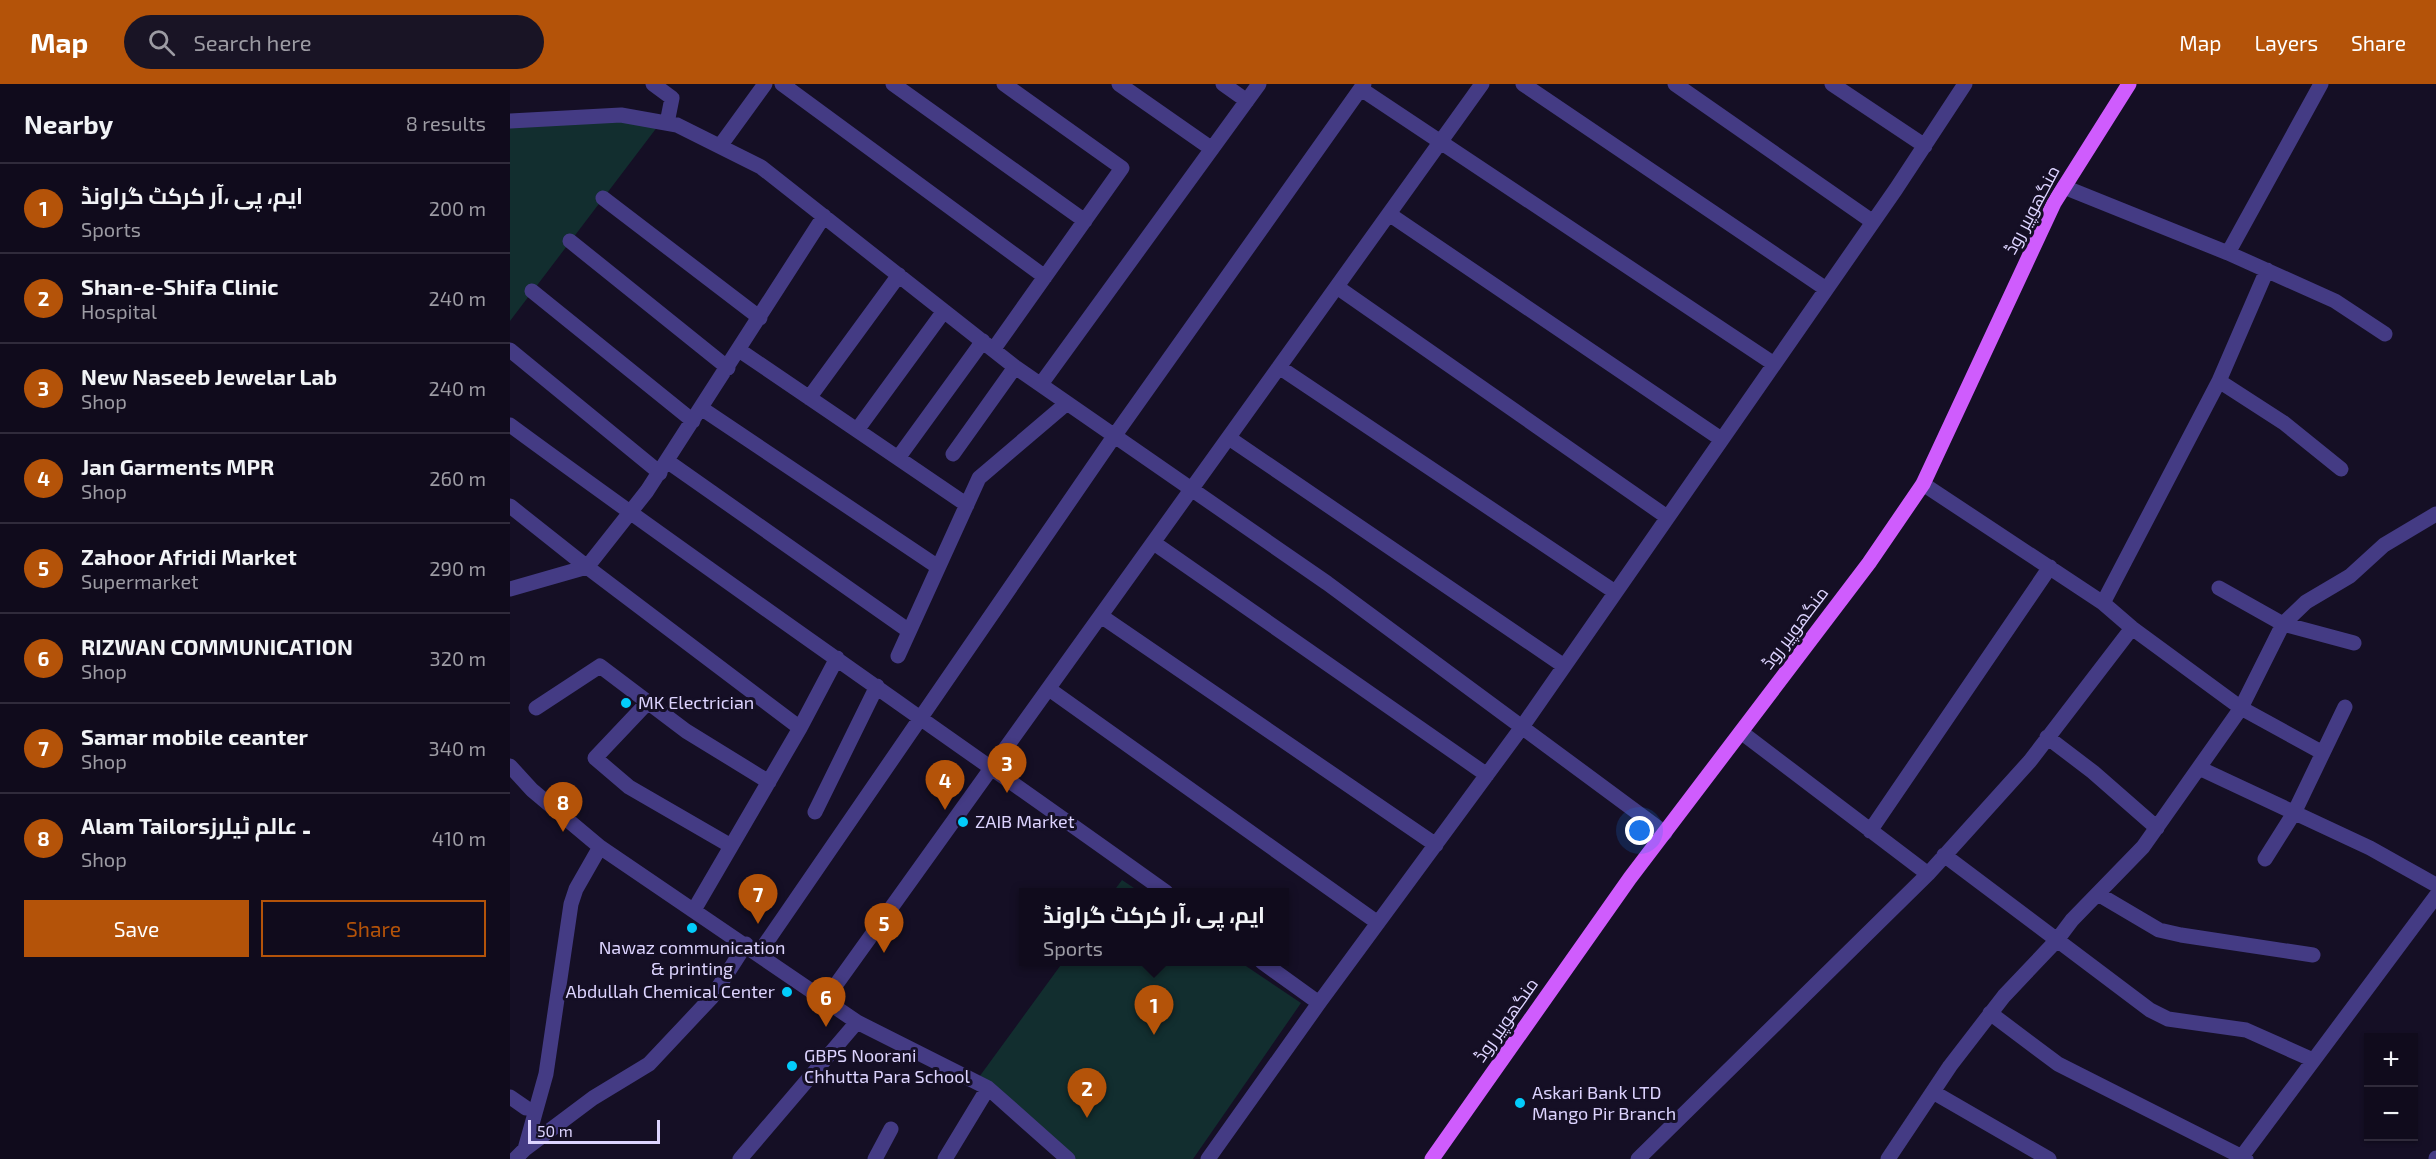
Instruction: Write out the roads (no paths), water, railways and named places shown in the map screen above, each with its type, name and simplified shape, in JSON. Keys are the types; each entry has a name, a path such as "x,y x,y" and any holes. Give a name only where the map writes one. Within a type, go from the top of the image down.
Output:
{"main road":[{"name":"منگھوپیر روڈ","path":"1432,1159 1665,833 1869,563 1923,484 2054,203 2128,84"}],"street":[{"path":"653,84 672,98 667,123"},
{"path":"782,84 1045,277"},
{"path":"893,84 1085,221"},
{"path":"898,458 1045,277 1122,168 1004,84"},
{"path":"1119,84 1212,149"},
{"path":"1223,84 1247,101"},
{"path":"1041,384 1259,84"},
{"path":"825,1000 1482,84"},
{"path":"1523,84 1826,289"},
{"path":"1675,84 1873,222"},
{"path":"1832,84 1925,146"},
{"path":"1208,1159 1319,1003 1522,727 1873,222 1965,84"},
{"path":"2228,253 2320,84"},
{"path":"720,146 764,85"},
{"path":"520,1154 593,1098 650,1064 712,997 752,948 921,717 1115,435 1362,87 1440,142 1774,364"},
{"path":"510,121 621,115 667,123 676,125 761,166 1015,367 1327,583 1665,833"},
{"path":"2064,187 2228,253 2335,301 2385,334"},
{"path":"603,198 760,318"},
{"path":"1389,214 1721,439"},
{"path":"514,584 587,567 663,467 824,216"},
{"path":"570,241 728,368"},
{"path":"2103,603 2219,381 2267,270"},
{"path":"809,398 899,275"},
{"path":"1337,287 1667,517"},
{"path":"532,291 697,415 938,567"},
{"path":"857,430 944,311"},
{"path":"510,350 663,467 909,631"},
{"path":"739,350 967,505"},
{"path":"953,454 1015,367"},
{"path":"1279,367 1615,592"},
{"path":"2219,381 2284,423 2342,469"},
{"path":"898,656 979,478 1067,403"},
{"path":"510,425 630,513 1160,888"},
{"path":"1229,438 1563,666"},
{"path":"1923,484 2103,603 2132,628 2241,708 2323,753"},
{"path":"510,506 800,728"},
{"path":"1888,1159 1990,1013 2057,940 2072,920 2143,847 2241,708 2283,624 2306,602 2350,576 2384,545 2436,514"},
{"path":"1154,543 1486,775"},
{"path":"1870,831 2050,567"},
{"path":"2219,588 2283,624 2354,643"},
{"path":"1101,616 1436,845"},
{"path":"1638,1159 1928,874 2030,761 2132,628"},
{"path":"694,910 800,728 837,658"},
{"path":"536,708 600,666 698,739 769,782"},
{"path":"815,812 877,686"},
{"path":"1048,689 1378,923"},
{"path":"648,702 595,758 629,787 731,846"},
{"path":"2265,859 2294,813 2345,707"},
{"path":"1741,732 1928,874"},
{"path":"2047,737 2093,772 2157,828"},
{"path":"510,766 532,790 600,847 752,948 857,1022 987,1088 1068,1159"},
{"path":"2199,768 2370,848 2436,885"},
{"path":"520,1154 546,1074 571,904 576,889 600,847"},
{"path":"1944,855 2150,1011 2168,1019 2246,1030 2313,1060"},
{"path":"2098,894 2159,930 2313,956"},
{"path":"1990,1013 2058,1064 2243,1158 2436,896"},
{"path":"1268,966 1319,1003"},
{"path":"740,1159 857,1022"},
{"path":"945,1159 987,1088"},
{"path":"1933,1092 2049,1159"},
{"path":"510,1097 526,1108"},
{"path":"875,1159 891,1129"}],"place":[{"name":"MK Electrician","path":"626,703"},
{"name":"New Naseeb Jewelar Lab","path":"1007,793"},
{"name":"Jan Garments MPR","path":"945,810"},
{"name":"ZAIB Market","path":"963,822"},
{"name":"Alam Tailors۔ عالم ٹیلرز","path":"563,832"},
{"name":"Samar mobile ceanter","path":"758,924"},
{"name":"Nawaz communication & printing","path":"692,928"},
{"name":"Zahoor Afridi Market","path":"884,953"},
{"name":"Abdullah Chemical Center","path":"787,992"},
{"name":"RIZWAN COMMUNICATION","path":"826,1027"},
{"name":"ایم، پی ،آر کرکٹ گراونڈ","path":"1154,1035"},
{"name":"GBPS Noorani Chhutta Para School","path":"792,1066"},
{"name":"Askari Bank LTD Mango Pir Branch","path":"1520,1103"},
{"name":"Shan-e-Shifa Clinic","path":"1087,1118"}]}
